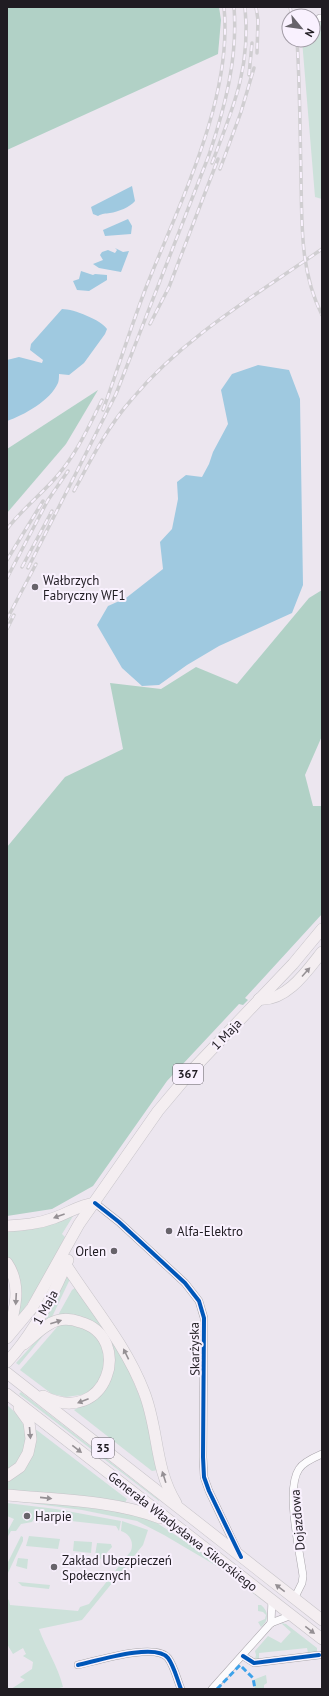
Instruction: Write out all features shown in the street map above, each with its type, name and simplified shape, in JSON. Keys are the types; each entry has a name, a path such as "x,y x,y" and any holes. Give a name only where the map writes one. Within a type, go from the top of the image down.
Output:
{"main road":[{"name":"1 Maja","path":"7,1337 32,1308 79,1224 163,1106 194,1067 293,964 322,929"},
{"path":"259,999 268,1000 288,990 322,952"},
{"name":"1 Maja","path":"7,1362 24,1344 55,1289 95,1203"},
{"path":"7,1226 37,1223 70,1212 85,1204 95,1203"},
{"path":"7,1263 13,1275 16,1300 15,1312 7,1337"},
{"path":"66,1265 115,1335 130,1363 144,1393 151,1415 162,1474 169,1491 182,1512"},
{"path":"23,1385 55,1402 69,1404 86,1401 103,1383 110,1363 107,1346 98,1331 89,1325 71,1319 48,1324 24,1344"},
{"name":"Generała Władysława Sikorskiego","path":"7,1373 182,1512 322,1620"},
{"path":"7,1476 20,1467 28,1453 31,1440 29,1422 10,1396"},
{"name":"Generała Władysława Sikorskiego","path":"10,1396 322,1639"},
{"path":"7,1495 133,1509 168,1520"},
{"path":"160,1513 170,1501"}],"street":[{"name":"Skarżyska","path":"95,1203 110,1214 166,1264 185,1283 199,1301 204,1318 204,1477 209,1491 241,1557"},
{"name":"Dojazdowa","path":"294,1599 302,1583 303,1576 294,1518 293,1485 299,1468 322,1454"},
{"path":"271,1623 272,1599"},
{"path":"212,1689 271,1623 292,1615"},
{"path":"78,1665 145,1651 158,1652 168,1657 181,1689"},
{"path":"243,1656 254,1663 319,1655"}],"green space":[{"path":"7,7 219,7 221,20 218,54 7,150"},
{"path":"321,15 322,199 315,197 303,48 321,48"},
{"path":"98,390 66,444 7,513 7,449"},
{"path":"322,590 322,736 305,775 313,806 322,806 322,914 245,998 248,1000 243,1005 239,1004 167,1081 93,1186 52,1209 7,1216 7,847 65,777 123,749 110,683 161,689 196,667 237,684 309,598"},
{"path":"75,1213 62,1234 65,1237 42,1281 20,1315 7,1259 7,1229"},
{"path":"66,1274 70,1279 52,1317 45,1321"},
{"path":"75,1288 120,1349 147,1415 159,1470 152,1471 74,1410 89,1402 111,1377 102,1330 57,1317 72,1290"},
{"path":"64,1323 89,1329 105,1349 104,1376 87,1394 66,1397 52,1394 20,1370 58,1326"},
{"path":"51,1326 19,1365 16,1363 46,1330"},
{"path":"21,1392 159,1500 159,1501 19,1394"},
{"path":"7,1405 22,1422 25,1428 28,1443 27,1450 23,1457 7,1472"},
{"path":"34,1428 127,1499 125,1503 7,1490 7,1479 13,1476"},
{"path":"7,1498 130,1512 151,1519 215,1561 267,1604 220,1568 137,1521 82,1510 7,1500"},
{"path":"7,1503 56,1509 121,1521 119,1531 116,1526 35,1517 32,1522 21,1524 16,1531 11,1531 7,1538 7,1532 14,1519 7,1516"},
{"path":"122,1521 148,1530 143,1545 82,1620 39,1629 63,1687 55,1689 11,1689 25,1680 20,1677 32,1669 33,1662 23,1656 26,1654 23,1648 13,1654 7,1644 7,1599 9,1600 10,1605 78,1611 80,1607 89,1604 131,1551 132,1542 129,1536 121,1531"},
{"path":"21,1536 23,1537 23,1541 7,1575 7,1564"},
{"path":"29,1536 60,1539 58,1549 26,1546"},
{"path":"74,1541 92,1542 91,1553 73,1551"},
{"path":"97,1543 111,1544 112,1547 101,1559 95,1556"},
{"path":"18,1558 28,1559 27,1569 16,1566"},
{"path":"18,1582 50,1585 49,1589 22,1586"},
{"path":"258,1605 264,1607 267,1613 266,1622 261,1627 258,1622 265,1619 266,1615 263,1612 258,1611"},
{"path":"281,1623 286,1624 317,1648 317,1652 308,1653 307,1648 259,1653 259,1659 255,1659 255,1651 268,1636 281,1643 291,1632"},
{"path":"266,1675 267,1683 264,1685 264,1689 255,1689 253,1680"}],"water":[{"path":"132,186 135,201 130,205 124,209 98,216 93,214 91,207"},
{"path":"128,219 132,226 131,234 105,236 103,230"},
{"path":"115,248 123,252 129,251 121,272 99,268 93,264 103,260 100,255 102,252 108,250 115,253 117,250"},
{"path":"81,271 93,275 107,275 107,280 89,291 77,290 73,281 79,279"},
{"path":"62,309 80,313 99,322 107,329 105,334 84,363 69,375 59,374 58,383 49,396 28,411 7,421 7,360 19,357 42,363 43,360 30,350 31,344"},
{"path":"258,365 289,370 300,399 303,585 292,613 219,646 187,665 159,685 142,686 122,668 97,625 108,606 126,598 163,569 160,542 172,529 178,499 177,482 186,475 202,477 228,424 221,390 232,374"}],"railway":[{"path":"103,410 141,300 188,185 212,113 220,77 225,42 224,7"},
{"path":"28,568 116,394 209,155 229,82 234,45 234,7"},
{"path":"212,163 233,106 243,69 246,29 245,7"},
{"path":"256,7 258,20 257,53"},
{"path":"249,75 252,43"},
{"path":"297,48 302,230 306,265 315,298 322,315"},
{"path":"220,169 241,112 254,68"},
{"path":"150,324 169,287 218,159"},
{"path":"74,491 100,443 115,420 152,377 198,336 247,300 322,249"},
{"path":"7,529 65,467 82,439 102,400"},
{"path":"7,578 48,500 68,471"},
{"path":"7,560 43,501"},
{"path":"22,567 52,511"},
{"path":"7,619 36,564"},
{"path":"7,629 14,615"}],"marked path":[{"path":"217,1689 240,1665 253,1678 255,1689"}],"cycle path":[{"path":"95,1203 119,1222 185,1283 199,1301 204,1318 204,1477 209,1491 241,1557"},
{"path":"78,1665 139,1652 161,1654 170,1661 181,1689"},
{"path":"243,1656 254,1663 319,1655"}],"place":[{"name":"Wałbrzych Fabryczny WF1","path":"35,587"},
{"name":"Alfa-Elektro","path":"169,1231"},
{"name":"Orlen","path":"114,1251"},
{"name":"Harpie","path":"27,1516"},
{"name":"Zakład Ubezpieczeń Społecznych","path":"54,1567"}]}
